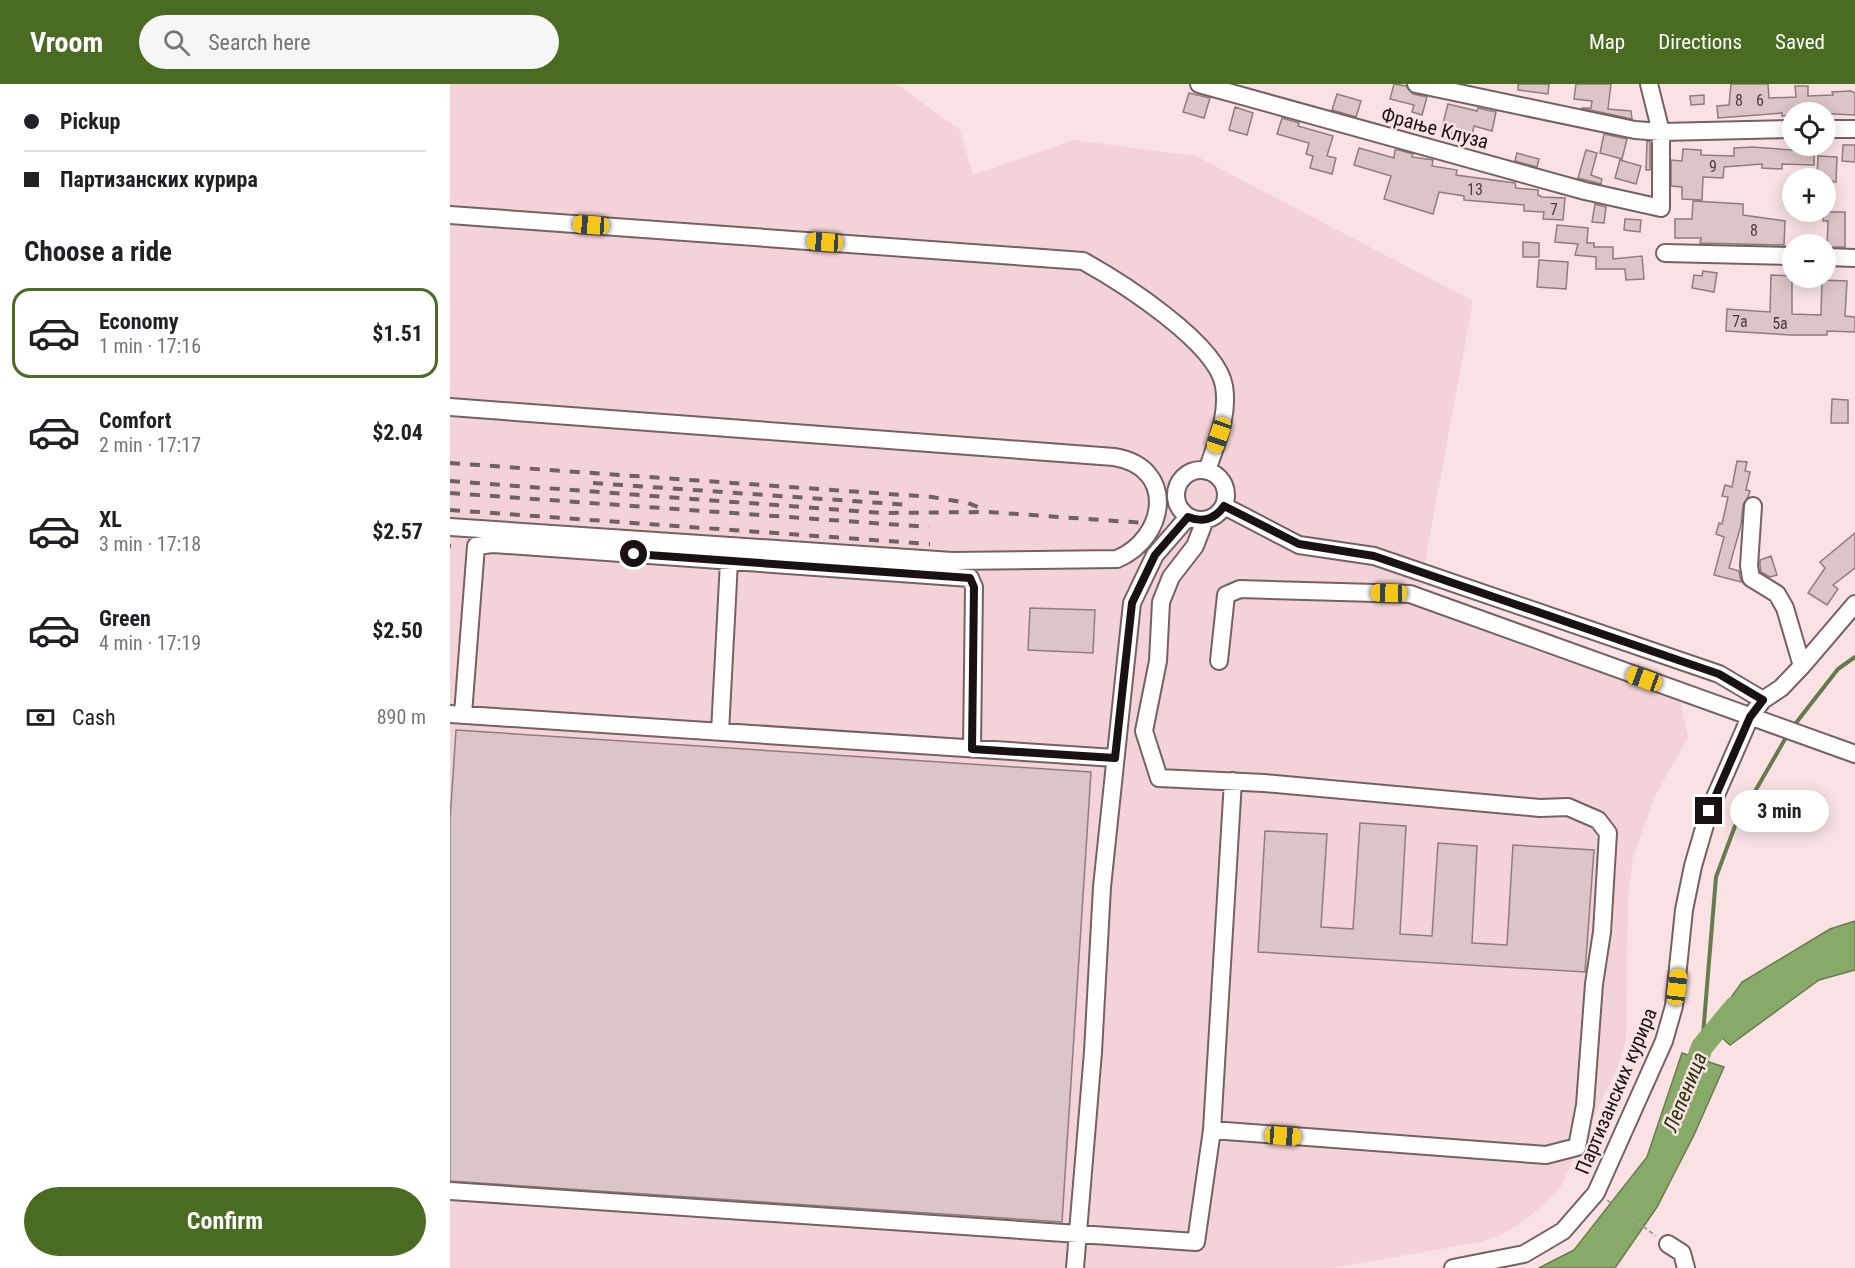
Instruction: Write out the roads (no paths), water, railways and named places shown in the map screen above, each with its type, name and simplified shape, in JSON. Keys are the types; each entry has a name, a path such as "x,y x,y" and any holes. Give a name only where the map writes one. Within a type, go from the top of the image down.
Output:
{"street":[{"name":"Фрање Клуза","path":"1199,84 1585,191 1661,208 1661,132"},
{"path":"1416,84 1635,130 1661,132 1782,129"},
{"path":"1649,84 1661,132"},
{"path":"1836,129 1855,129"},
{"path":"450,215 1083,261 1170,320 1208,352 1224,385 1224,417 1207,471"},
{"path":"1665,253 1782,256"},
{"path":"1836,257 1855,258"},
{"path":"450,406 1129,459 1139,464 1153,482 1158,505 1143,543 1132,553 1116,559 952,561 450,527"},
{"path":"1075,1268 1093,1052 1102,887 1132,603 1155,555 1196,519 1213,518 1224,506 1226,497 1222,480 1207,471 1191,472 1184,476 1176,490 1178,506 1196,519"},
{"path":"1224,506 1299,544 1374,556 1719,674 1763,700"},
{"path":"1753,506 1749,566 1751,578 1777,594 1785,608 1802,666"},
{"path":"1196,519 1195,546 1171,577 1161,602 1158,661 1144,731 1159,778 1233,781 1539,808 1568,807 1598,820 1608,833 1602,932 1594,984 1585,1105 1577,1147 1546,1155 1212,1130"},
{"path":"972,749 974,587 970,578 493,544 476,546 456,714 972,749 1115,758"},
{"path":"720,732 729,561"},
{"path":"1219,661 1226,595 1229,592 1240,590 1410,594 1828,746 1853,750"},
{"name":"Партизанских курира","path":"1453,1268 1524,1254 1563,1231 1596,1193 1664,1041 1674,1006 1684,910 1693,866 1709,811 1750,717 1763,700 1781,688 1802,666 1855,604"},
{"path":"450,1191 1196,1242 1212,1130 1233,781"},
{"path":"1668,1244 1682,1253 1686,1268"}],"water":[{"path":"1855,921 1855,970 1819,980 1730,1045 1710,1027 1742,982 1830,929"},
{"path":"1682,1053 1724,1067 1694,1135 1657,1207 1615,1268 1539,1268 1574,1250 1647,1157"}],"waterway":[{"path":"1792,728 1838,669 1855,657"},
{"path":"1702,1047 1716,877 1735,826 1788,734"},
{"name":"Лепеница","path":"1688,1086 1702,1047 1735,1007"}],"railway":[{"path":"450,463 932,497 968,503 983,509"},
{"path":"450,481 883,513 988,512 1145,523"},
{"path":"593,483 910,505"},
{"path":"450,493 929,527"},
{"path":"450,510 930,544"}]}
